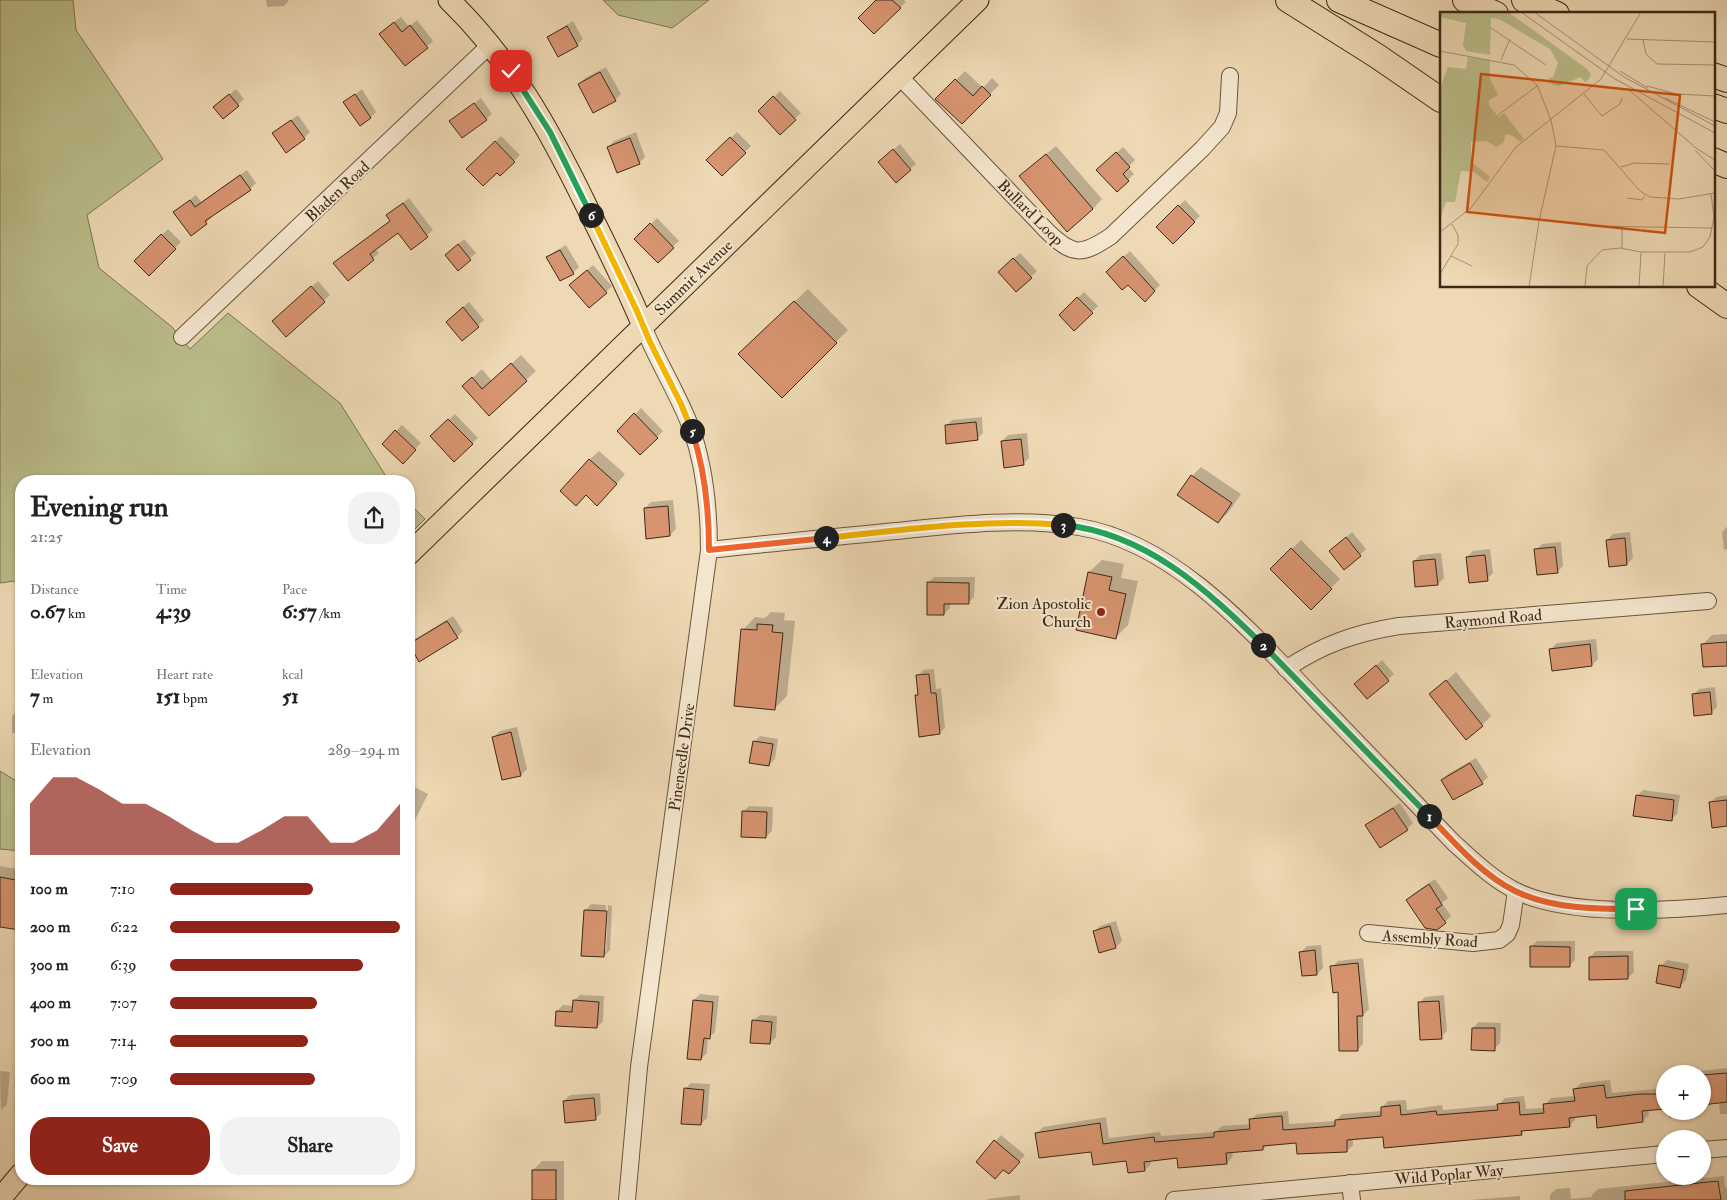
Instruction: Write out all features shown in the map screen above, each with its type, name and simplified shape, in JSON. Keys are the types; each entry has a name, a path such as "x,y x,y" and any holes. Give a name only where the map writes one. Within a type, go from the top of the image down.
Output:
{"highway":[{"path":"1288,0 1377,56 1440,99"},
{"path":"1339,0 1440,45"},
{"path":"1465,0 1492,12"},
{"path":"1524,0 1552,12"},
{"path":"1714,75 1727,80"},
{"path":"1714,106 1727,111"},
{"path":"1714,160 1727,166"}],"main road":[{"path":"449,0 473,22 491,44 521,85 550,132 643,326"},
{"name":"Summit Avenue","path":"415,548 978,0"},
{"path":"0,1199 15,1181"}],"street":[{"name":"Bladen Road","path":"182,337 491,44"},
{"name":"Bullard Loop","path":"900,77 1047,231 1062,245 1075,251 1096,246 1111,236 1202,150 1222,127 1228,113 1230,76"},
{"name":"Pineneedle Drive","path":"628,1200 639,1067 709,550 707,501 699,453 683,410 643,326"},
{"path":"709,550 928,528 1022,523 1079,527 1102,532 1128,541 1171,565 1214,599 1286,668 1454,843 1489,874 1516,891 1546,901 1584,907 1671,909 1727,905"},
{"name":"Raymond Road","path":"1286,668 1307,654 1325,646 1372,630 1409,625 1708,601"},
{"name":"Assembly Road","path":"1368,933 1473,943 1498,940 1507,934 1511,925 1516,891"},
{"path":"1711,1149 1727,1148"},
{"name":"Wild Poplar Way","path":"1174,1200 1656,1155"},
{"path":"1350,1183 1352,1200"}],"green space":[{"path":"0,0 73,0 76,30 163,159 87,215 99,268 172,327 190,349 228,313 340,403 385,475 15,475 15,581 0,583"},
{"path":"603,0 709,0 672,28 618,15"},
{"path":"415,509 425,519 415,529"},
{"path":"0,771 15,780 15,850 0,849"}],"building":[{"path":"876,0 892,0 901,8 874,34 858,18"},
{"path":"394,22 402,32 410,25 428,48 405,66 379,34"},
{"path":"567,26 578,46 558,57 547,37"},
{"path":"600,72 616,101 593,113 578,84"},
{"path":"955,79 973,96 982,86 991,95 962,124 935,99"},
{"path":"229,94 239,106 223,119 213,107"},
{"path":"355,94 371,118 360,126 343,102"},
{"path":"773,96 796,120 780,135 758,111"},
{"path":"474,103 487,120 462,138 449,121"},
{"path":"291,120 305,139 286,153 272,133"},
{"path":"730,137 746,153 722,176 706,160"},
{"path":"630,138 640,164 617,173 607,147"},
{"path":"495,141 515,162 500,176 497,173 483,186 466,169"},
{"path":"893,149 911,170 896,183 878,162"},
{"path":"1116,152 1130,167 1123,174 1129,181 1117,192 1096,170"},
{"path":"1046,154 1093,209 1067,232 1019,176"},
{"path":"240,175 251,190 205,221 207,224 191,236 173,212 190,200 195,207"},
{"path":"403,203 428,237 411,250 398,233 370,254 374,260 348,281 333,263 390,221 386,215"},
{"path":"1178,205 1195,222 1173,244 1156,227"},
{"path":"650,223 674,248 658,263 634,239"},
{"path":"161,234 176,249 149,276 134,261"},
{"path":"458,244 471,260 458,271 445,255"},
{"path":"560,250 574,274 560,281 546,257"},
{"path":"1123,256 1155,291 1145,302 1128,285 1122,290 1106,272"},
{"path":"1013,258 1032,278 1016,292 998,272"},
{"path":"587,270 607,293 589,308 569,285"},
{"path":"311,286 325,302 286,337 272,321"},
{"path":"1077,297 1093,313 1074,331 1059,315"},
{"path":"794,301 837,343 782,398 738,354"},
{"path":"463,307 479,327 462,341 446,322"},
{"path":"511,363 527,381 489,416 462,386 472,377 482,389"},
{"path":"634,413 658,438 640,455 617,431"},
{"path":"448,419 473,444 454,462 430,436"},
{"path":"976,422 978,440 946,444 945,425"},
{"path":"395,430 416,450 403,464 382,444"},
{"path":"1021,439 1024,465 1004,468 1001,441"},
{"path":"589,459 617,484 597,506 586,495 576,506 560,491"},
{"path":"1191,475 1232,503 1218,523 1177,495"},
{"path":"668,506 670,536 646,539 644,508"},
{"path":"1346,537 1361,556 1344,570 1329,551"},
{"path":"1625,538 1627,565 1609,567 1606,540"},
{"path":"1555,547 1558,573 1537,575 1534,549"},
{"path":"1291,548 1332,589 1311,610 1270,569"},
{"path":"1485,555 1488,581 1469,583 1466,557"},
{"path":"1435,559 1438,585 1415,587 1413,561"},
{"name":"Zion Apostolic Church","path":"1088,572 1112,577 1109,590 1126,594 1116,639 1076,630"},
{"path":"927,582 969,583 969,604 944,604 944,615 927,615"},
{"path":"447,621 458,638 419,662 415,655 415,640"},
{"path":"757,624 773,625 772,632 783,633 775,710 734,706 741,629 757,630"},
{"path":"1727,642 1727,666 1703,667 1701,644"},
{"path":"1590,644 1592,666 1552,671 1549,649"},
{"path":"1376,665 1389,681 1367,699 1354,684"},
{"path":"929,674 931,693 936,693 940,734 919,737 915,695 918,695 916,675"},
{"path":"1446,680 1483,726 1466,740 1429,694"},
{"path":"1710,692 1712,714 1694,716 1692,694"},
{"path":"511,732 521,776 502,780 492,737"},
{"path":"753,741 773,744 769,766 749,763"},
{"path":"1470,763 1483,784 1453,800 1441,780"},
{"path":"1636,795 1674,800 1672,821 1633,816"},
{"path":"1727,800 1727,826 1712,828 1709,802"},
{"path":"1393,808 1408,830 1380,848 1365,825"},
{"path":"742,811 767,812 766,838 741,837"},
{"path":"0,877 15,880 15,929 0,927"},
{"path":"1429,884 1442,905 1436,909 1446,923 1437,930 1425,928 1406,900"},
{"path":"584,910 607,911 604,957 581,956"},
{"path":"1110,926 1116,948 1099,953 1093,931"},
{"path":"1530,946 1570,947 1570,967 1530,967"},
{"path":"1315,950 1317,975 1302,976 1299,952"},
{"path":"1628,956 1628,979 1589,980 1589,957"},
{"path":"1358,963 1363,1016 1357,1016 1358,1051 1339,1051 1338,992 1333,993 1330,966"},
{"path":"1659,965 1684,970 1680,988 1656,983"},
{"path":"573,1000 599,1002 597,1028 555,1026 556,1011 572,1012"},
{"path":"693,1000 713,1002 710,1039 704,1038 701,1060 687,1059"},
{"path":"1439,1001 1442,1039 1420,1040 1418,1002"},
{"path":"752,1020 772,1022 770,1044 750,1043"},
{"path":"1472,1028 1495,1028 1495,1051 1471,1050"},
{"path":"1727,1073 1727,1102 1711,1104 1711,1074"},
{"path":"1604,1085 1606,1098 1656,1094 1656,1110 1642,1111 1643,1122 1597,1128 1596,1115 1569,1118 1570,1127 1521,1131 1522,1135 1384,1148 1383,1137 1347,1140 1347,1152 1297,1154 1296,1143 1263,1146 1263,1150 1226,1153 1227,1164 1178,1168 1177,1158 1144,1162 1145,1171 1128,1173 1126,1161 1093,1165 1091,1152 1039,1158 1035,1133 1100,1123 1103,1144 1154,1137 1155,1142 1214,1137 1214,1132 1250,1129 1249,1119 1282,1116 1283,1130 1335,1126 1335,1120 1381,1116 1381,1107 1400,1105 1401,1115 1436,1111 1437,1115 1498,1110 1497,1104 1519,1102 1520,1115 1544,1113 1543,1104 1575,1101 1573,1089"},
{"path":"684,1088 704,1090 701,1125 681,1124"},
{"path":"594,1098 596,1120 565,1123 563,1101"},
{"path":"994,1140 1020,1162 1009,1174 1003,1170 995,1179 976,1162"},
{"path":"532,1170 556,1170 556,1200 532,1200"},
{"path":"1718,1181 1721,1200 1625,1200 1625,1191 1681,1185 1711,1185 1711,1182"}],"place":[{"name":"Zion Apostolic Church","path":"1101,612"}],"route":[{"path":"511,71 550,132 683,410 699,453 704,476 709,526 709,550 928,528 1022,523 1079,527 1102,532 1128,541 1171,565 1212,597 1244,626 1454,843 1489,874 1516,891 1546,901 1584,907 1636,909"}]}
